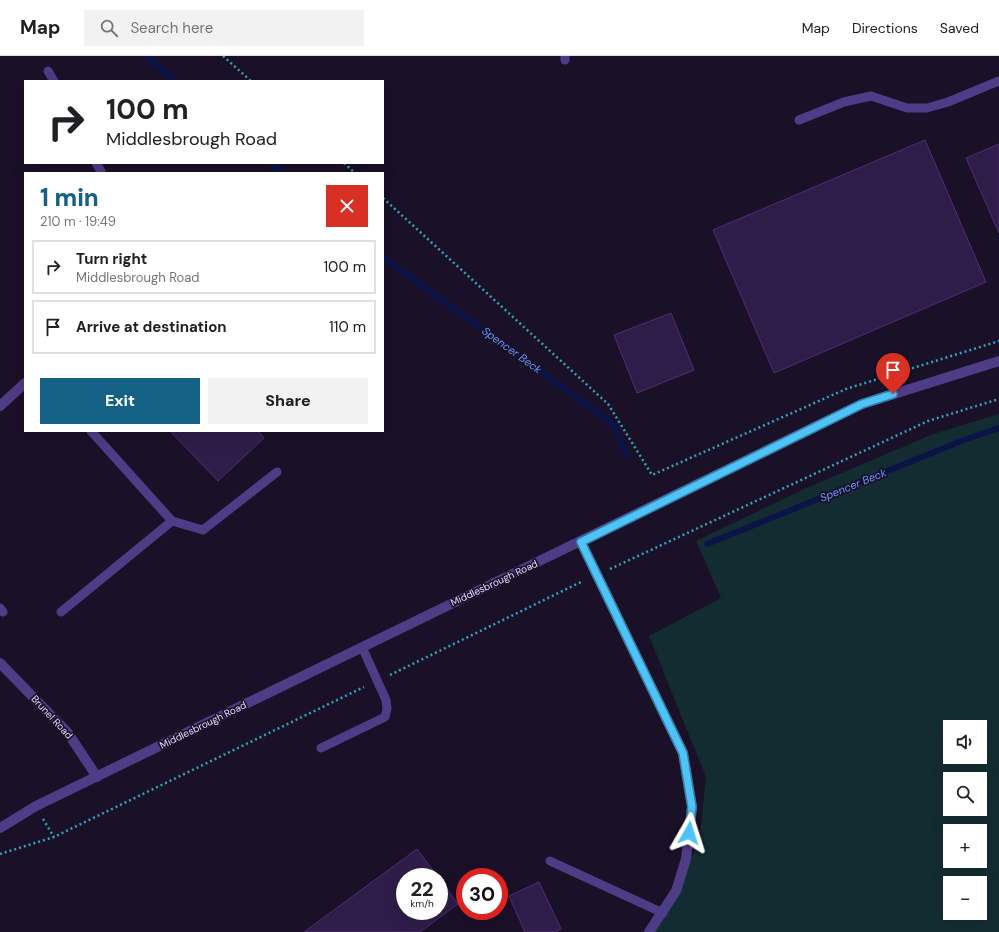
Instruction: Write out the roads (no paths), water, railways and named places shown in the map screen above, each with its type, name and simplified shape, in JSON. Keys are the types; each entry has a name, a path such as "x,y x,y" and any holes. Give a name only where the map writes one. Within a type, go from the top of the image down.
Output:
{"street":[{"name":"Middlesbrough Road","path":"0,828 36,806 862,404 999,361"},
{"path":"0,406 24,384"},
{"path":"581,542 683,753 692,807 686,859 676,891 663,913 649,932"},
{"name":"Brunel Road","path":"0,663 68,733 97,777"}],"lane":[{"path":"48,71 53,80"},
{"path":"799,120 844,102 871,96 907,108 928,108 948,102 999,82"},
{"path":"92,432 172,521 204,530 277,472"},
{"path":"61,612 172,521"},
{"path":"321,748 385,717 388,709 378,680 362,647"},
{"path":"550,861 663,913"}],"waterway":[{"name":"Spencer Beck","path":"146,56 175,80"},
{"name":"Spencer Beck","path":"272,164 282,172"},
{"name":"Spencer Beck","path":"384,258 612,423 627,455"},
{"name":"Spencer Beck","path":"707,544 964,440 999,428"}]}
